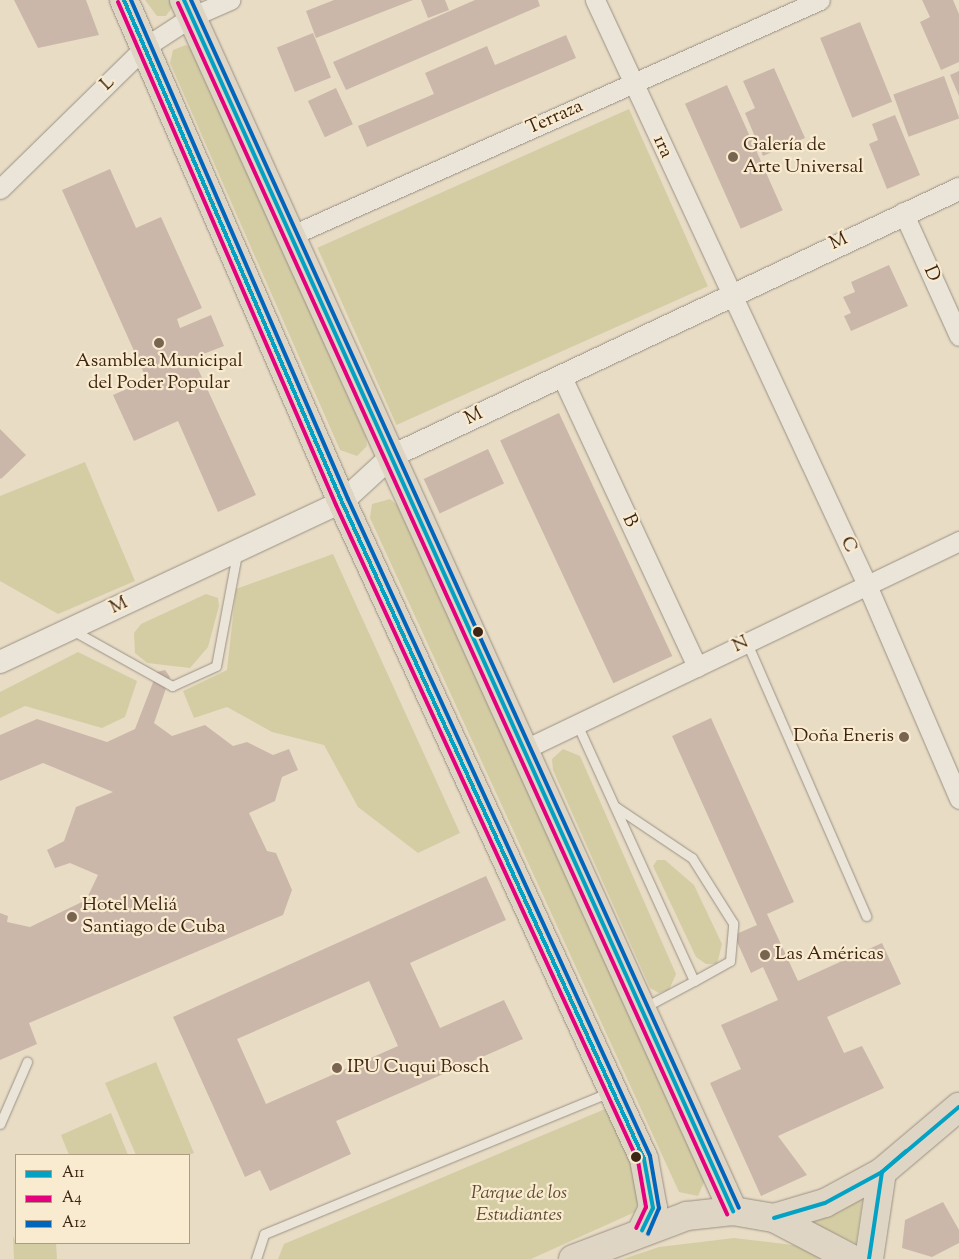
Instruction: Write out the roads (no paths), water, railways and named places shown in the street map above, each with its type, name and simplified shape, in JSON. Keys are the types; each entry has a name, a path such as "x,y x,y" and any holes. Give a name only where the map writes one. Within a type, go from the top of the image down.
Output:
{"main road":[{"path":"124,0 342,502 613,1092 649,1181 653,1208 642,1231"},
{"path":"188,8 290,236 392,456 639,1009 733,1211"},
{"path":"774,1218 825,1203 882,1172 959,1107"},
{"path":"869,1259 882,1172"},
{"path":"573,1259 642,1231 687,1216 733,1211 774,1218 852,1259"}],"street":[{"name":"L","path":"0,189 145,47 188,8 230,0"},
{"name":"1ra","path":"595,0 730,295"},
{"name":"Terraza","path":"290,236 820,0"},
{"name":"M","path":"0,662 342,502 392,456 903,212 959,189"},
{"name":"D","path":"903,212 959,336"},
{"name":"C","path":"730,295 867,585 959,799"},
{"name":"B","path":"561,375 696,667"},
{"name":"N","path":"523,750 959,541"}],"lane":[{"path":"70,629 172,686 216,666 237,551"},
{"path":"747,643 866,916"},
{"path":"576,724 616,807 694,981"},
{"path":"616,807 692,858 733,923 730,961 639,1009"},
{"path":"0,1124 27,1062"},
{"path":"256,1259 264,1234 613,1092"}],"place":[{"name":"Galería de Arte Universal","path":"733,157"},
{"name":"Asamblea Municipal del Poder Popular","path":"159,343"},
{"name":"Doña Eneris","path":"904,737"},
{"name":"Hotel Meliá Santiago de Cuba","path":"72,917"},
{"name":"Las Américas","path":"765,955"},
{"name":"IPU Cuqui Bosch","path":"337,1068"}],"park label":[{"name":"Parque de los Estudiantes","path":"519,1205"}]}
